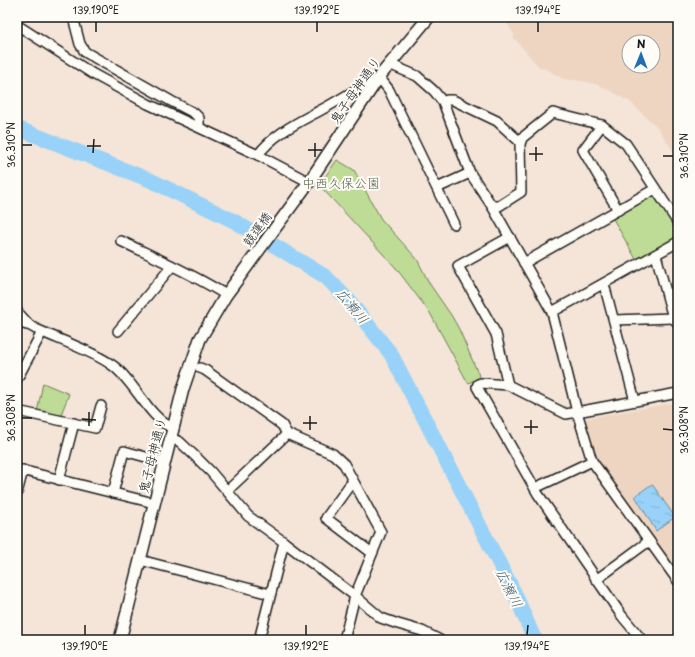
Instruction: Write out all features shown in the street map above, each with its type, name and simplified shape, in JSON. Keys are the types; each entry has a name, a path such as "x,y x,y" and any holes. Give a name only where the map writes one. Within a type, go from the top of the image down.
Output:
{"street":[{"path":"73,17 80,44 85,52 194,113 199,118 199,126"},
{"name":"鬼子母神通り","path":"306,185 377,80 429,17"},
{"path":"17,25 93,74 148,104 258,154 306,185"},
{"path":"389,64 417,76 434,91 443,102 470,173 492,206 552,312 577,412 592,461 678,581"},
{"path":"258,154 276,136 364,85 377,80 389,90 454,224"},
{"path":"443,102 453,100 497,121 520,142"},
{"path":"492,206 499,206 521,192 520,142 522,138 553,113 602,125 626,144 678,223"},
{"path":"602,125 583,150 618,210"},
{"path":"437,188 470,173"},
{"name":"競運橋","path":"229,291 306,185"},
{"path":"524,263 655,189"},
{"path":"508,385 496,334 458,266 510,237"},
{"path":"121,240 172,266 229,291"},
{"path":"552,312 678,242"},
{"path":"614,320 676,321 656,255"},
{"path":"118,331 172,266"},
{"path":"604,284 635,401"},
{"name":"鬼子母神通り","path":"120,640 185,382 200,339 229,291"},
{"path":"17,313 22,324 101,358 112,365 127,379 146,404 180,442 211,472 248,516 355,596 381,618 422,631 440,640"},
{"path":"18,375 42,332"},
{"path":"200,368 205,370 282,425 286,434 333,454 344,464 381,532 355,596 344,640"},
{"path":"642,640 622,616 596,580 535,488 477,387 478,384 481,383 508,385 566,414 678,393"},
{"path":"17,411 95,428 101,406"},
{"path":"59,480 74,424"},
{"path":"227,491 286,434"},
{"path":"113,493 124,451 164,462"},
{"path":"535,488 592,461"},
{"path":"17,493 20,469 154,503"},
{"path":"353,482 326,518 372,553"},
{"path":"596,580 649,541"},
{"path":"260,640 270,594 284,542"},
{"path":"140,560 270,594"}],"shaded area":[{"path":"503,17 678,17 678,148 673,151 658,128 629,101 599,85 563,79 548,70 539,67 514,38 514,35"},
{"path":"678,402 678,573 594,459 585,421 587,418"}],"green space":[{"name":"中西久保公園","path":"337,160 354,170 381,219 417,259 429,283 459,329 480,378 468,383 430,313 396,268 319,185"},
{"path":"655,195 678,230 678,238 637,261 612,217"},
{"path":"43,383 69,394 60,417 37,412"}],"water":[{"path":"652,484 675,517 656,531 635,496"}],"waterway":[{"name":"広瀬川","path":"17,128 150,180 234,221 326,277 349,301 391,354 515,594 536,640"}]}
